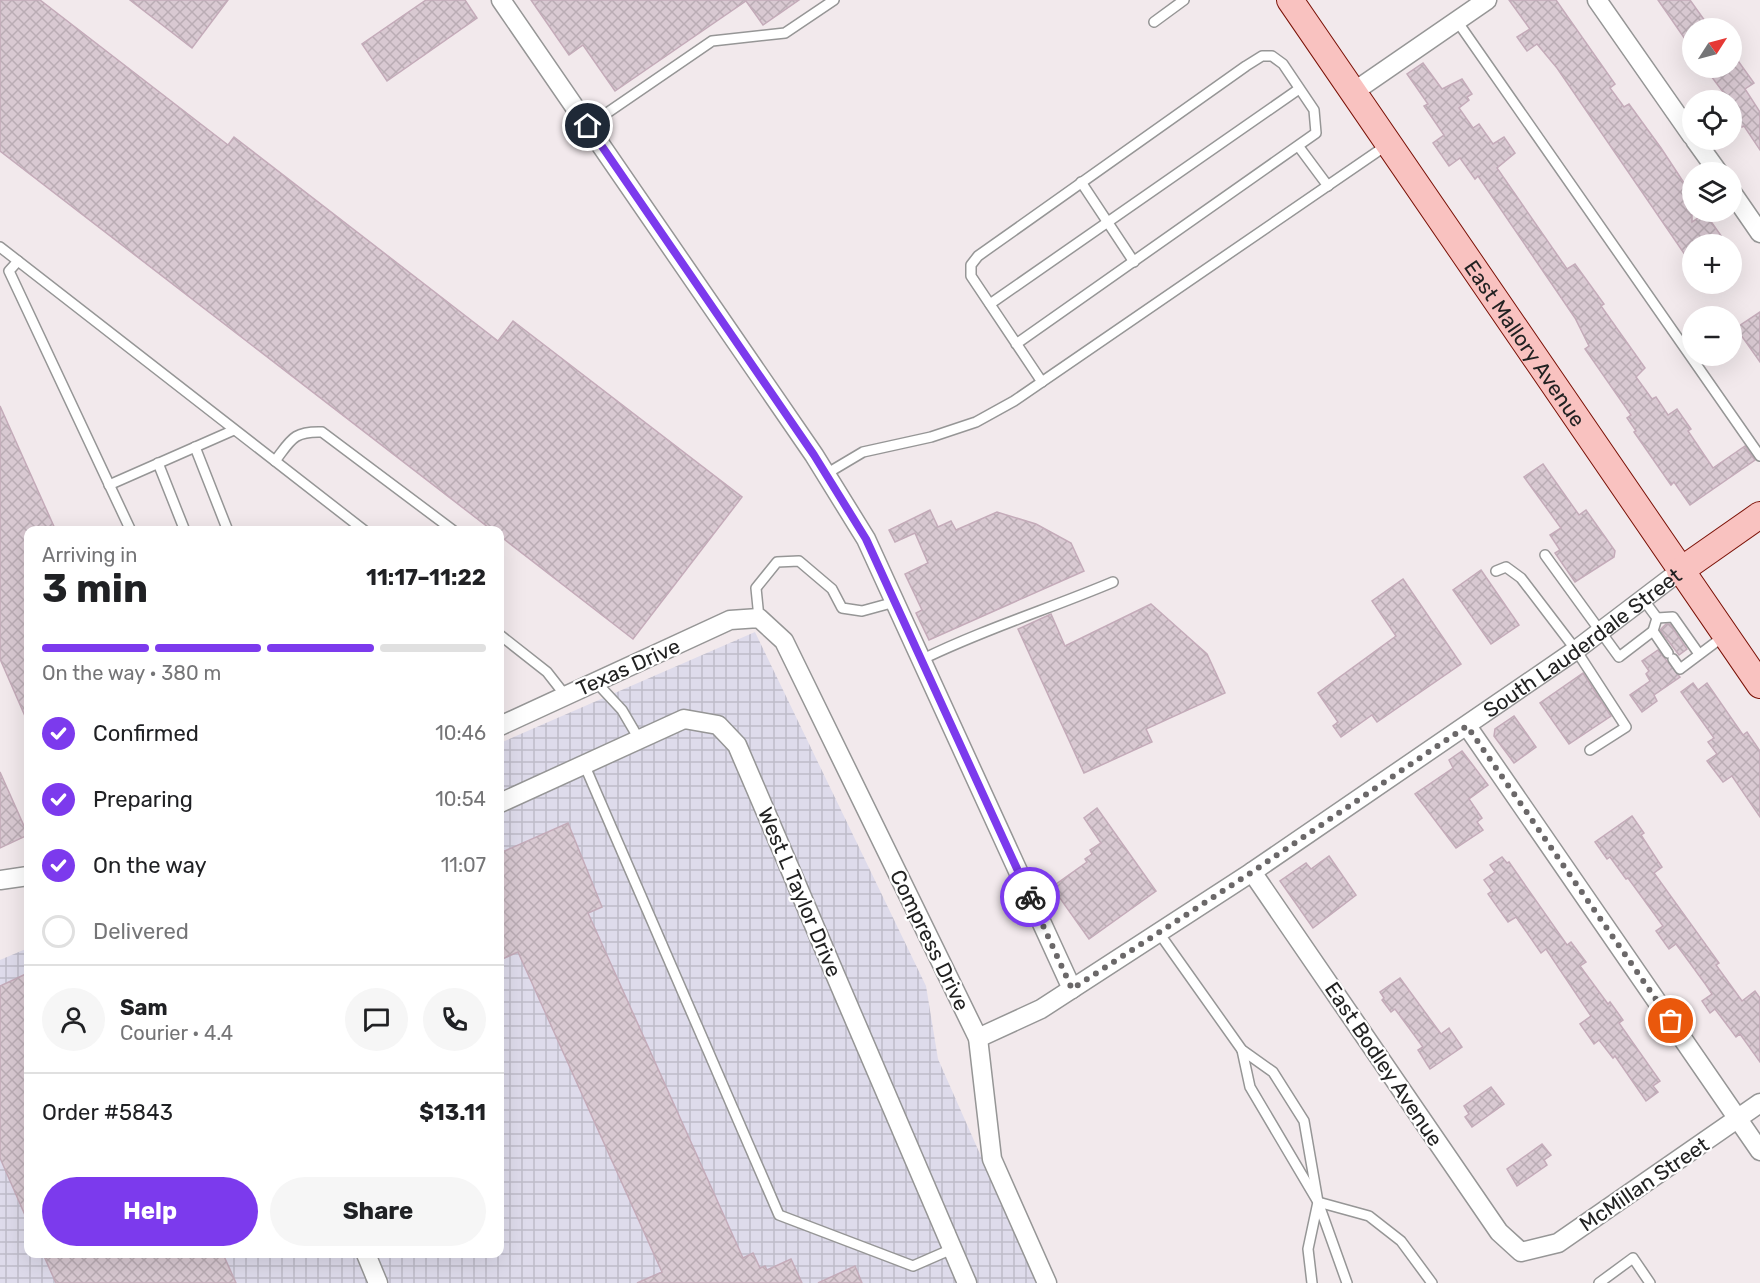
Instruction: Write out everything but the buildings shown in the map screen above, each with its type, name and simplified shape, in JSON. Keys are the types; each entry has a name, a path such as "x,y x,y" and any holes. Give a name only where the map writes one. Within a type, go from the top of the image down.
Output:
{"main road":[{"name":"East Mallory Avenue","path":"1290,0 1387,145 1760,685"},
{"name":"South Lauderdale Street","path":"1680,571 1760,515"}],"street":[{"path":"501,0 826,474 866,539 1072,989"},
{"path":"1352,93 1487,0"},
{"path":"1597,0 1682,122"},
{"path":"1742,208 1760,233"},
{"name":"South Lauderdale Street","path":"978,1038 1041,1009 1252,872 1576,650 1680,571"},
{"name":"Texas Drive","path":"504,724 730,620 759,618"},
{"name":"Compress Drive","path":"759,618 784,640 978,1038 992,1159 1047,1283"},
{"name":"West L Taylor Drive","path":"504,801 684,719 718,725 737,745 966,1283"},
{"path":"1467,726 1760,1150"},
{"name":"East Bodley Avenue","path":"1252,872 1499,1232 1521,1252"},
{"path":"0,880 24,877"},
{"name":"McMillan Street","path":"1521,1252 1558,1244 1760,1103"},
{"path":"368,1258 378,1283"}],"lane":[{"path":"588,126 712,41 785,33 834,0"},
{"path":"1154,22 1184,0"},
{"path":"1456,21 1760,456"},
{"path":"1016,344 1316,133 1314,110 1283,63 1272,56 1262,56 1081,182 978,256 971,265 971,276 1016,344 1042,382"},
{"path":"990,304 1299,88"},
{"path":"826,474 863,452 931,437 976,422 1042,382 1387,145"},
{"path":"1299,147 1328,186"},
{"path":"1081,182 1134,262"},
{"path":"0,247 359,526"},
{"path":"18,261 9,271 129,526"},
{"path":"109,485 234,430"},
{"path":"275,461 294,435 308,431 322,432 447,526"},
{"path":"195,447 226,526"},
{"path":"158,463 183,526"},
{"path":"1545,555 1618,657 1653,631 1657,618"},
{"path":"759,618 756,588 777,562 799,561 832,589 842,608 862,611 895,602"},
{"path":"1496,571 1506,567 1521,578 1576,650 1626,727 1590,750"},
{"path":"921,660 1026,614 1072,600 1113,582"},
{"path":"1644,599 1657,618"},
{"path":"1657,618 1673,617 1699,654"},
{"path":"1653,631 1680,669 1725,635"},
{"path":"504,638 547,672 565,695"},
{"path":"595,681 622,710 639,739"},
{"path":"584,764 779,1215 913,1266 952,1249"},
{"path":"1160,933 1242,1050 1273,1072 1304,1121 1318,1202 1347,1283"},
{"path":"1242,1050 1251,1087 1318,1202 1308,1249 1312,1283"},
{"path":"1318,1202 1369,1216 1401,1241 1432,1283"},
{"path":"1599,1283 1633,1258 1650,1283"}],"shaded area":[{"path":"755,632 926,986 938,1059 1037,1283 0,1283 0,960 24,950 24,1258 504,1258 504,741"}],"way so far":[{"path":"1030,897 1072,989 1252,872 1467,726 1671,1021"}],"route":[{"path":"588,126 814,455 866,539 1030,897"}]}
